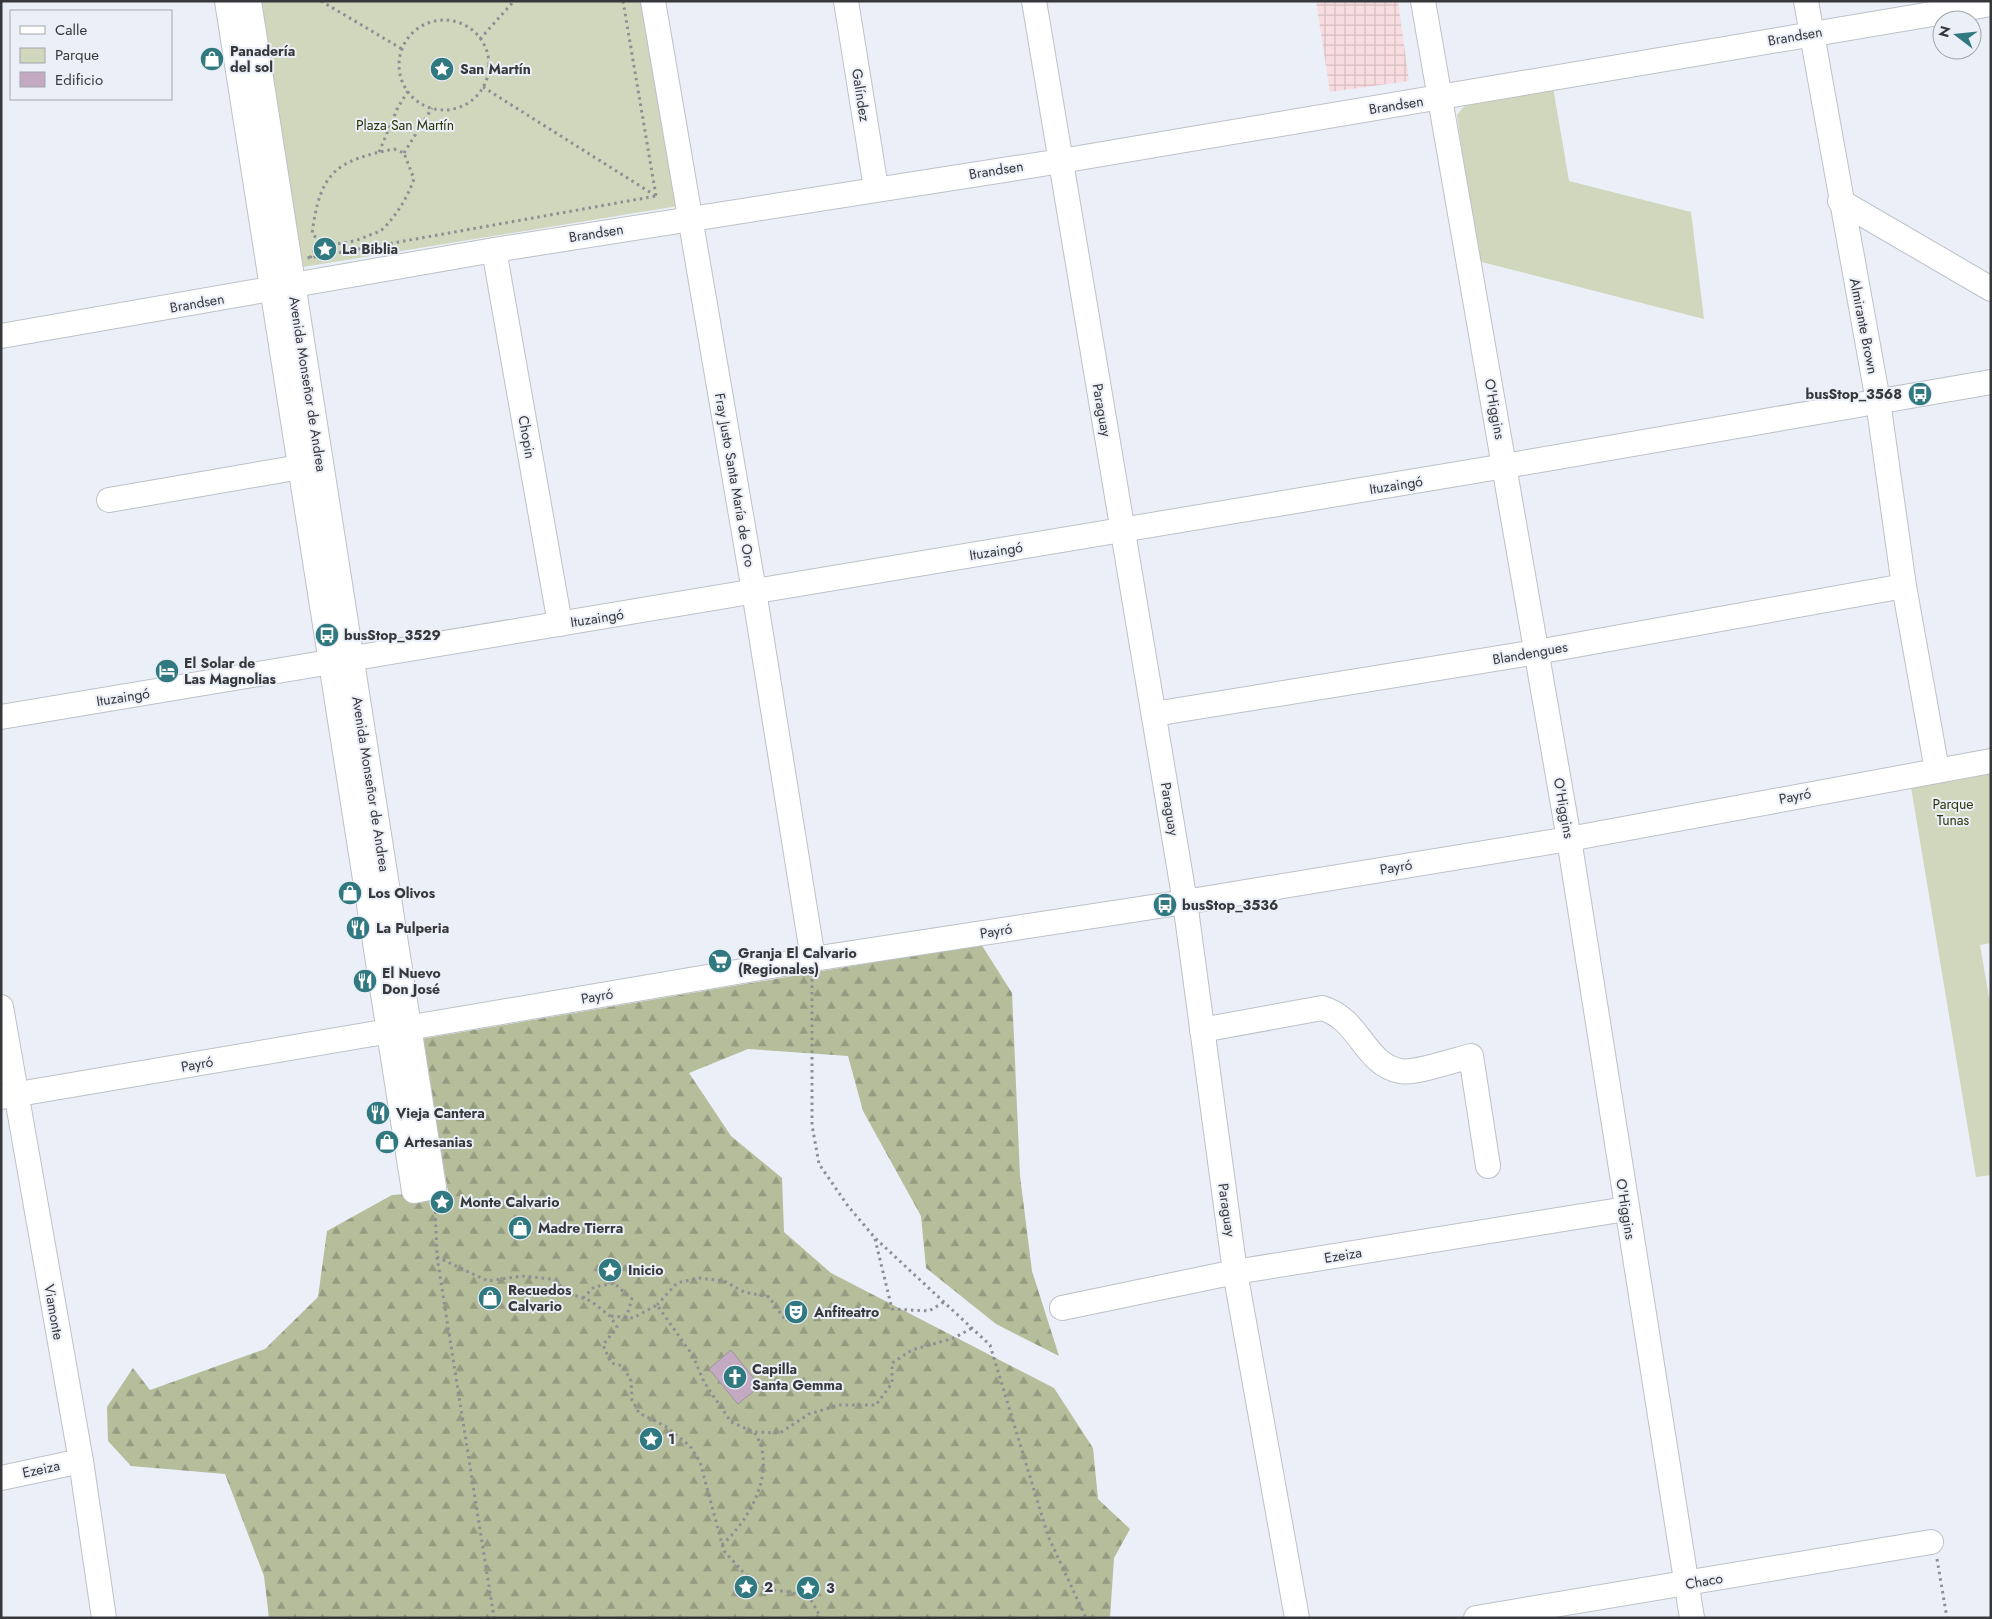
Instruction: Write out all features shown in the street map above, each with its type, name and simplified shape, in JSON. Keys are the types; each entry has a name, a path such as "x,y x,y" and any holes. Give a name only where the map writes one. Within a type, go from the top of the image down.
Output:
{"street":[{"name":"Avenida Monseñor de Andrea","path":"227,1 282,288 400,1030 414,1190 434,1187"},
{"name":"Avenida Monseñor de Andrea","path":"248,1 282,288 300,467 341,661"},
{"name":"Fray Justo Santa María de Oro","path":"653,1 754,591 813,959"},
{"name":"Galíndez","path":"846,1 876,188"},
{"name":"Paraguay","path":"1034,1 1185,902 1235,1272 1297,1618"},
{"name":"O'Higgins","path":"1423,1 1569,839 1692,1618"},
{"name":"Almirante Brown","path":"1806,1 1840,201 1878,401 1904,586 1937,770"},
{"name":"Brandsen","path":"1,336 691,217 1060,160 1441,98 1812,33 1991,4"},
{"path":"1840,201 1991,289"},
{"name":"Chopin","path":"494,250 560,624"},
{"name":"Ituzaingó","path":"1,717 1505,466 1991,382"},
{"path":"109,500 300,467"},
{"name":"Blandengues","path":"1154,714 1537,652 1904,586"},
{"name":"Payró","path":"8,1096 813,959 1185,902 1569,839 1991,761"},
{"name":"Viamonte","path":"1,1007 8,1096 81,1461 104,1618"},
{"path":"1202,1030 1322,1008 1335,1012 1347,1022 1382,1065 1402,1071 1471,1056 1488,1166"},
{"name":"Ezeiza","path":"1062,1308 1235,1272 1626,1209"},
{"name":"Ezeiza","path":"1,1478 81,1461"},
{"name":"Chaco","path":"1476,1618 1503,1616 1931,1542"}],"path":[{"path":"321,1 402,49"},
{"path":"480,38 514,1"},
{"path":"622,1 656,196"},
{"path":"449,20 464,24 480,38 489,59 488,74 483,87 473,99 461,106 446,110 432,108 418,102 408,91 401,78 402,49 410,36 421,26 434,21 449,20"},
{"path":"483,87 656,196"},
{"path":"378,152 398,106 408,91"},
{"path":"404,153 432,108"},
{"path":"394,150 404,153 414,179 406,201 382,230 354,242 338,245 320,241 312,234 315,210 324,186 332,173 362,156 394,150"},
{"path":"309,258 656,196"},
{"path":"309,258 320,241"},
{"path":"308,249 309,258"},
{"path":"813,959 812,1125 819,1164 848,1206 875,1238 990,1346 1048,1536 1086,1618"},
{"path":"434,1187 437,1257 494,1618"},
{"path":"875,1238 892,1309 928,1311 944,1302"},
{"path":"437,1257 488,1281 522,1276 551,1279 571,1294 591,1301 610,1316 616,1327 603,1345 611,1362 623,1366 631,1381 632,1400 639,1412 665,1426 690,1446 695,1454 702,1470 724,1551 743,1572 765,1589 790,1592 811,1600 821,1618"},
{"path":"610,1316 633,1318 645,1309 657,1305 677,1283 699,1278 724,1281 744,1292 769,1297 786,1321"},
{"path":"583,1298 594,1287 614,1283 632,1299 626,1318"},
{"path":"657,1305 694,1356 704,1382 731,1422 754,1432 780,1433 810,1414 839,1405 876,1405 892,1383 892,1363 912,1350 954,1338 972,1328"},
{"path":"722,1545 747,1515 760,1489 762,1449 754,1432"},
{"path":"1931,1542 1938,1564 1947,1618"}],"shaded area":[{"path":"1316,1 1398,1 1409,81 1330,92"}],"green space":[{"name":"Plaza San Martín","path":"259,1 642,1 678,206 303,267"},
{"path":"1553,87 1569,181 1691,212 1704,319 1478,261 1457,115 1467,103"},
{"name":"Parque Tunas","path":"1991,768 1991,943 1980,945 1991,1009 1991,1175 1976,1177 1910,781"},
{"path":"981,944 1012,993 1020,1176 1032,1271 1059,1356 996,1324 926,1268 921,1216 863,1111 848,1056 748,1049 689,1073 731,1136 782,1178 784,1232 831,1273 1054,1388 1093,1448 1098,1499 1130,1529 1114,1558 1110,1618 269,1618 264,1576 225,1474 131,1466 108,1441 107,1407 133,1368 150,1390 265,1349 318,1297 327,1231 392,1195 448,1191 421,1039"}],"building":[{"name":"Capilla Santa Gemma","path":"731,1350 760,1386 738,1404 709,1369"}],"place":[{"name":"Panadería del sol","path":"212,59"},
{"name":"San Martín","path":"442,69"},
{"name":"La Biblia","path":"325,249"},
{"name":"busStop_3568","path":"1920,394"},
{"name":"busStop_3529","path":"327,635"},
{"name":"El Solar de Las Magnolias","path":"167,671"},
{"name":"Los Olivos","path":"350,893"},
{"name":"busStop_3536","path":"1165,905"},
{"name":"La Pulperia","path":"358,928"},
{"name":"Granja El Calvario (Regionales)","path":"720,961"},
{"name":"El Nuevo Don José","path":"365,981"},
{"name":"Vieja Cantera","path":"378,1113"},
{"name":"Artesanias","path":"387,1142"},
{"name":"Monte Calvario","path":"442,1202"},
{"name":"Madre Tierra","path":"520,1228"},
{"name":"Inicio","path":"610,1270"},
{"name":"Recuedos Calvario","path":"490,1298"},
{"name":"Anfiteatro","path":"796,1312"},
{"name":"Capilla Santa Gemma","path":"735,1377"},
{"name":"1","path":"651,1439"},
{"name":"2","path":"746,1587"},
{"name":"3","path":"808,1588"}]}
